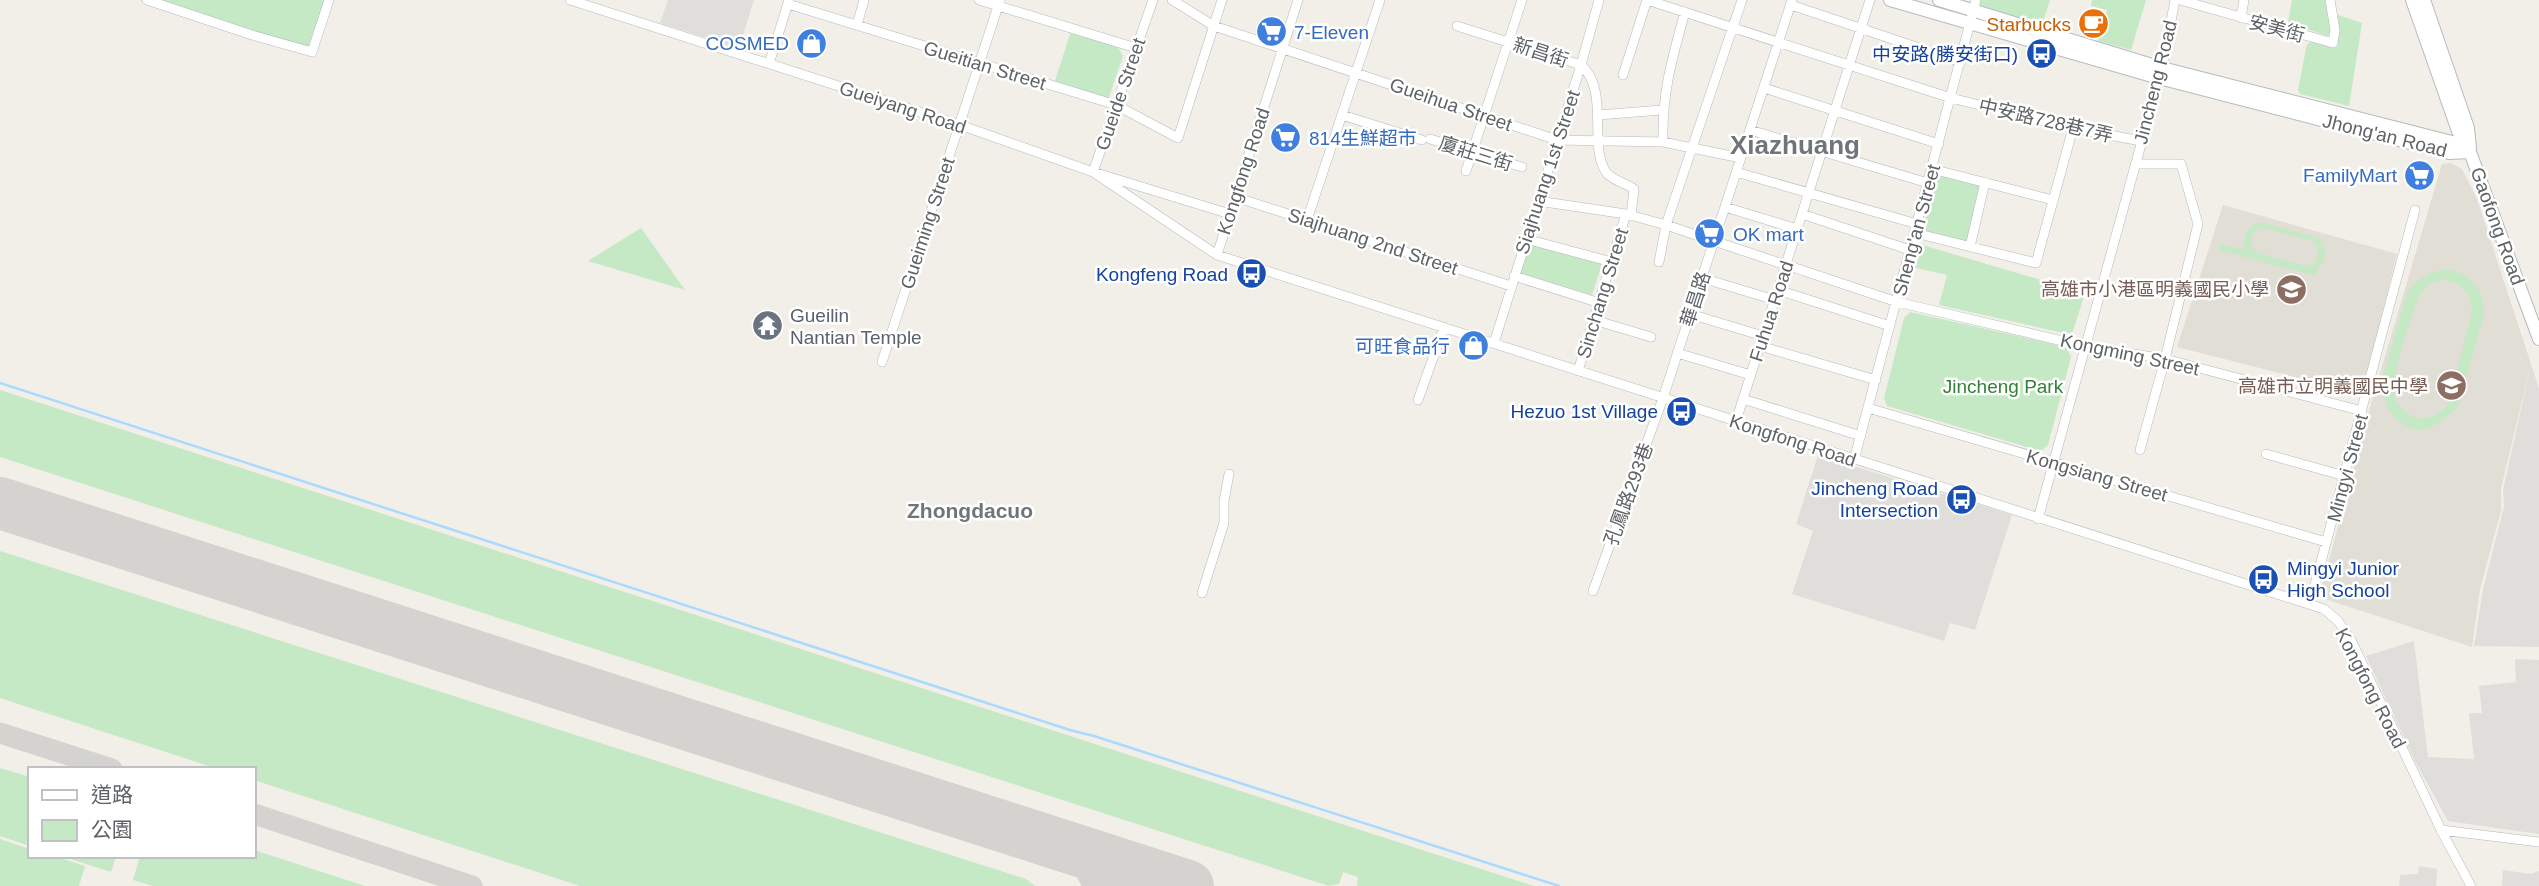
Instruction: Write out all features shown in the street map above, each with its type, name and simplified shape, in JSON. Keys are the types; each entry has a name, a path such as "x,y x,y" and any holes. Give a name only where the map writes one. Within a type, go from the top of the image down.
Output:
{"street":[{"path":"147,0 312,52 329,0"},
{"name":"Gueiyang Road","path":"570,0 960,125 1093,172 1217,256"},
{"path":"857,25 864,0"},
{"path":"979,0 999,3 1136,48"},
{"name":"Gueide Street","path":"1153,0 1093,172 1230,214"},
{"name":"Gueihua Street","path":"1172,0 1214,26 1557,140 1663,142 1741,158"},
{"path":"1214,26 1222,0"},
{"name":"Kongfong Road","path":"1298,0 1217,256 2038,519 2310,603 2331,614 2351,640 2441,830 2471,886"},
{"path":"1307,220 1380,0"},
{"path":"1466,171 1522,0"},
{"name":"Siajhuang 1st Street","path":"1494,343 1599,0"},
{"path":"1623,75 1647,0"},
{"name":"中安路728巷7弄","path":"1647,0 1951,97 2073,128 2141,141"},
{"path":"1659,262 1665,225 1742,0"},
{"name":"Fuhua Road","path":"1736,421 1870,0"},
{"name":"Jhong'an Road","path":"1890,0 1973,12"},
{"name":"Jhong'an Road","path":"1939,0 2160,73 2452,142 2470,152"},
{"name":"安美街","path":"2177,0 2333,43 2330,0"},
{"name":"Jincheng Road","path":"2038,519 2160,73 2177,0"},
{"path":"2241,18 2244,0"},
{"name":"Gaofong Road","path":"2412,0 2458,131 2470,152 2539,339"},
{"name":"Gaofong Road","path":"2424,0 2468,128 2470,152"},
{"path":"769,64 789,2"},
{"name":"Gueitian Street","path":"789,2 1116,105 1178,138 1214,26"},
{"name":"Gueiming Street","path":"882,362 999,3"},
{"path":"1792,3 1961,62"},
{"name":"華昌路","path":"1663,398 1792,3"},
{"path":"1663,142 1662,110 1666,79 1685,12"},
{"name":"Sheng'an Street","path":"1854,460 1973,12"},
{"name":"新昌街","path":"1457,26 1581,65 1591,76 1605,171 1634,189 1629,215"},
{"path":"1764,88 1939,144"},
{"path":"1598,115 1662,110"},
{"name":"廈莊三街","path":"1342,115 1522,167"},
{"path":"1737,172 1809,192 1970,247 2036,263 2073,128"},
{"path":"1750,130 1928,183"},
{"name":"Jincheng Road","path":"2134,164 2181,164 2198,223 2140,450"},
{"path":"1932,169 2053,200"},
{"path":"1970,247 1986,182"},
{"name":"Siajhuang 2nd Street","path":"1235,197 1511,286"},
{"name":"Sinchang Street","path":"1538,201 1629,215 1786,265"},
{"path":"1725,207 1797,229"},
{"name":"Mingyi Street","path":"2310,603 2415,210"},
{"path":"1802,214 1910,250"},
{"name":"Sinchang Street","path":"1578,371 1629,215"},
{"path":"1526,239 1612,262"},
{"name":"Kongming Street","path":"1786,265 1897,302 2084,346 2165,359 2362,411"},
{"path":"1514,276 1600,303"},
{"path":"1702,278 1890,326"},
{"path":"1690,314 1876,380"},
{"path":"1594,320 1651,337"},
{"path":"1418,400 1444,327"},
{"path":"1677,353 1751,375"},
{"name":"孔鳳路293巷","path":"1593,591 1663,398"},
{"path":"1743,399 1861,436"},
{"name":"Kongsiang Street","path":"1868,408 2326,542"},
{"path":"2266,454 2344,476"},
{"path":"1202,593 1224,523 1224,501 1229,474"},
{"path":"2441,830 2539,842"}],"shaded area":[{"path":"668,0 754,0 739,48 660,23"},
{"name":"高雄市立明義國民中學","path":"2451,163 2462,169 2477,199 2531,364 2501,488 2501,511 2480,589 2472,647 2319,597 2370,407 2442,164"},
{"name":"高雄市小港區明義國民小學","path":"2223,205 2397,254 2362,394 2177,347"},
{"path":"2531,364 2539,389 2539,647 2474,646 2483,589 2504,507 2503,490"},
{"path":"1818,455 2012,515 1975,630 1950,623 1944,641 1792,594 1813,531 1796,524"},
{"path":"2414,641 2428,757 2474,759 2469,713 2482,713 2479,686 2516,682 2515,659 2539,660 2539,834 2448,821 2415,761 2366,656"},
{"path":"2419,866 2437,869 2436,886 2399,886 2400,875 2418,874"},
{"path":"2503,870 2531,874 2539,871 2539,886 2502,886"}],"green space":[{"path":"139,0 326,0 309,55"},
{"path":"1976,0 2050,0 2042,25 1978,6"},
{"path":"2092,0 2146,0 2131,50 2098,41 2107,10 2091,6"},
{"path":"2292,0 2326,0 2331,29 2328,36 2288,23"},
{"path":"2338,15 2362,23 2349,106 2300,94 2298,90 2307,44 2311,42 2338,47"},
{"path":"1071,31 1117,46 1123,56 1109,97 1105,99 1054,84"},
{"path":"1942,175 1979,184 1981,189 1965,243 1925,231 1937,179"},
{"path":"2260,222 2319,238 2325,255 2316,270 2316,276 2218,250 2220,244 2245,250 2246,233 2251,226","holes":["2261,227 2313,241 2318,250 2316,263 2306,266 2258,253 2252,248 2251,241 2254,233"]},
{"path":"641,228 685,290 588,261"},
{"path":"1528,239 1603,261 1592,295 1518,273"},
{"path":"1919,244 2085,293 2073,331 2068,334 1939,305 1947,275 1912,267"},
{"path":"2446,269 2462,274 2474,283 2482,297 2484,315 2457,408 2439,423 2426,429 2412,429 2399,422 2389,411 2383,396 2382,380 2407,293 2419,280","holes":["2449,281 2464,289 2470,299 2472,312 2448,404 2433,416 2417,418 2405,412 2396,401 2393,388 2397,369 2419,296 2434,282"]},
{"name":"Jincheng Park","path":"1910,312 2066,347 2071,357 2048,445 2041,451 1887,406 1884,398 1904,318"},
{"path":"0,390 1534,886 1357,886 1358,877 1343,872 1339,884 1329,886 0,457"},
{"path":"0,551 1026,879 1035,886 580,886 256,781 256,767 212,767 0,698"},
{"path":"0,768 28,776 28,845 0,836"},
{"path":"0,839 28,848 28,858 60,858 85,866 79,886 0,886"},
{"path":"256,851 365,886 153,886 133,880 139,858 256,858"},
{"path":"67,858 115,858 111,872"}],"waterway":[{"path":"0,383 1559,886"}],"taxiway":[{"path":"0,507 19,509"},
{"path":"0,733 106,767"},
{"path":"256,815 472,886"},
{"path":"1070,848 1084,867 1093,886"},
{"path":"1130,886 1153,880 1168,880"}],"runway":[{"path":"0,503 1188,886"}],"place":[{"name":"Starbucks","path":"2094,24"},
{"name":"7-Eleven","path":"1271,32"},
{"name":"COSMED","path":"812,43"},
{"name":"中安路(勝安街口)","path":"2041,54"},
{"name":"814生鮮超市","path":"1286,138"},
{"name":"FamilyMart","path":"2420,175"},
{"name":"OK mart","path":"1710,234"},
{"name":"Kongfeng Road","path":"1251,274"},
{"name":"高雄市小港區明義國民小學","path":"2292,289"},
{"name":"Gueilin Nantian Temple","path":"767,326"},
{"name":"可旺食品行","path":"1473,346"},
{"name":"高雄市立明義國民中學","path":"2451,386"},
{"name":"Hezuo 1st Village","path":"1681,411"},
{"name":"Jincheng Road Intersection","path":"1961,499"},
{"name":"Mingyi Junior High School","path":"2264,579"}],"district":[{"name":"Xiazhuang","path":"1795,145"},
{"name":"Zhongdacuo","path":"970,511"}]}
